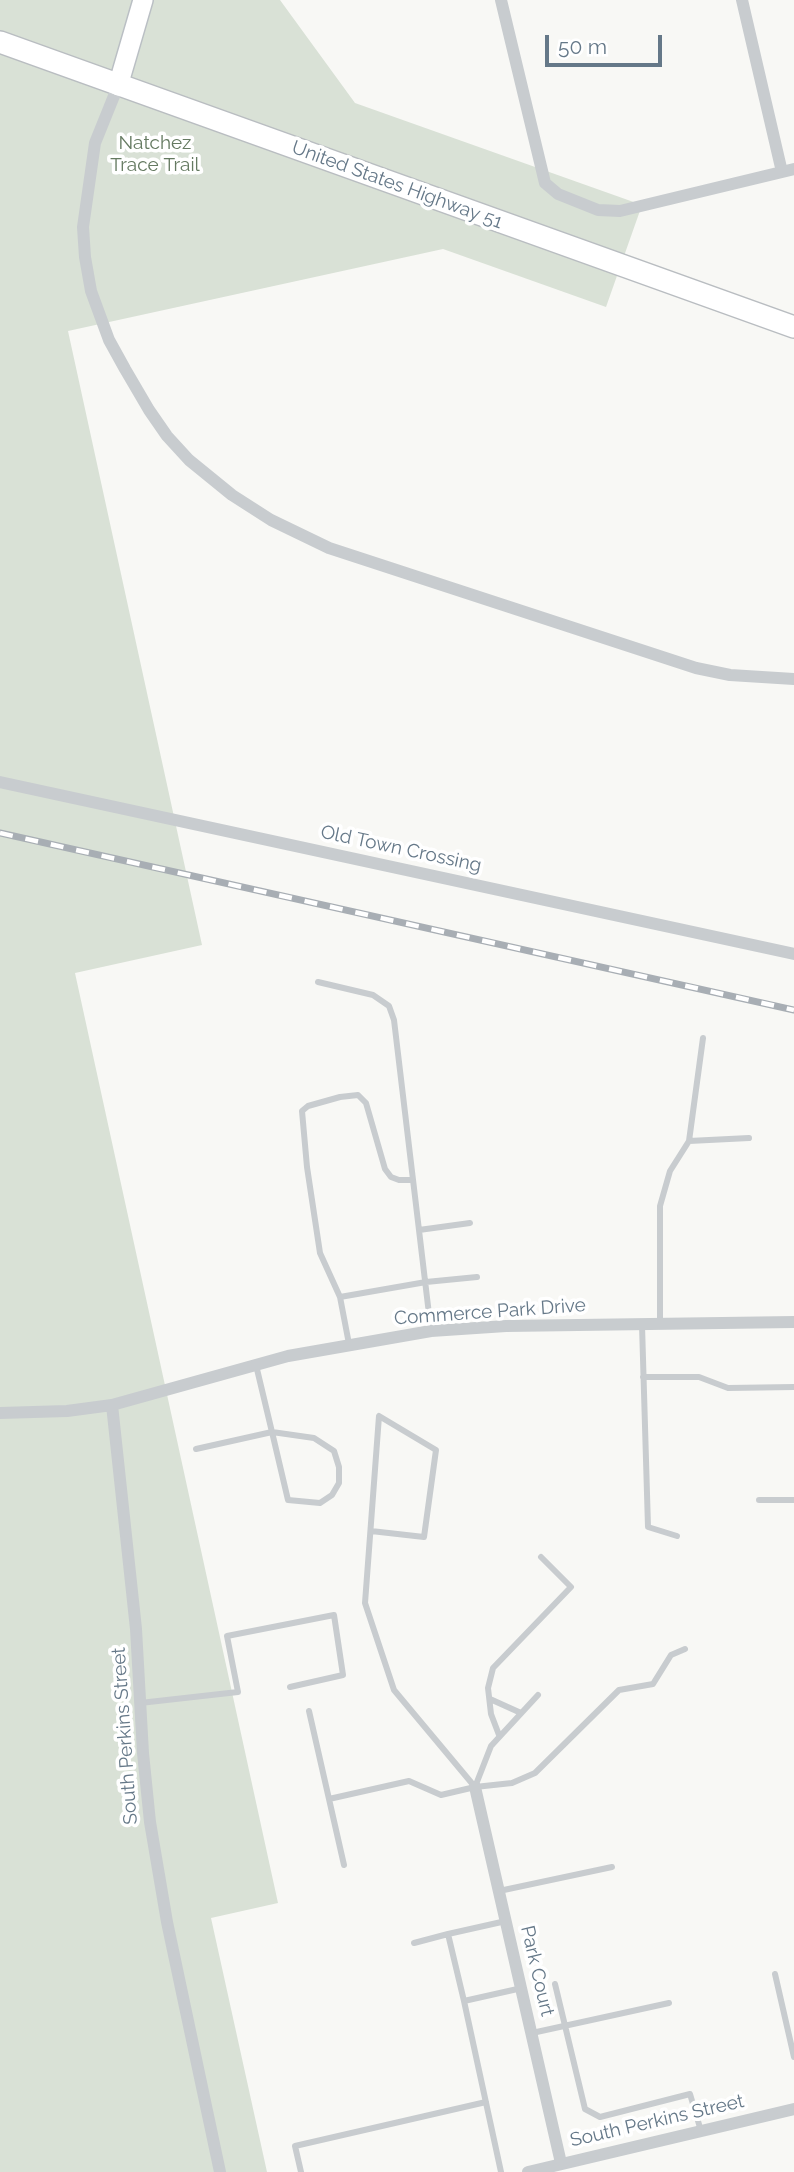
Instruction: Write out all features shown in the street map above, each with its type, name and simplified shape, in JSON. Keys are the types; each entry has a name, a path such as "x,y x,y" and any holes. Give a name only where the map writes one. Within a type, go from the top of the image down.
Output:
{"main road":[{"name":"United States Highway 51","path":"0,42 794,327"}],"street":[{"path":"143,0 118,86 95,142 83,227 91,290 109,340 155,419 189,460 232,495 271,520 329,548 696,668 730,675 794,679"},
{"path":"501,0 545,183 558,194 598,210 620,211 788,171 741,0"},
{"name":"Old Town Crossing","path":"0,782 794,954"},
{"name":"Commerce Park Drive","path":"112,1405 288,1356 431,1331 506,1326 794,1322"},
{"path":"0,1413 67,1411 112,1405"},
{"name":"South Perkins Street","path":"112,1405 136,1629 142,1753 152,1835 167,1922 220,2172"},
{"name":"Park Court","path":"475,1787 561,2163"},
{"name":"South Perkins Street","path":"528,2172 794,2110"}],"lane":[{"path":"318,982 373,995 389,1006 394,1020 431,1331"},
{"path":"660,1324 660,1206 670,1171 689,1141 703,1038"},
{"path":"349,1344 340,1297 320,1253 302,1111 307,1106 358,1095 366,1102 385,1169 391,1178 413,1180"},
{"path":"689,1141 749,1138"},
{"path":"419,1230 470,1223"},
{"path":"340,1297 426,1282 477,1277"},
{"path":"642,1324 648,1527 677,1536"},
{"path":"196,1449 272,1432 314,1438 334,1451 339,1467 338,1483 332,1494 320,1503 288,1500 272,1432 257,1365"},
{"path":"643,1377 699,1377 728,1388 794,1387"},
{"path":"371,1531 424,1537 436,1450 379,1416 365,1603 394,1690 475,1787"},
{"path":"759,1500 794,1500"},
{"path":"499,1735 491,1714 488,1688 493,1668 571,1587 541,1557"},
{"path":"140,1703 238,1692 227,1636 334,1615 343,1675 290,1687"},
{"path":"329,1799 409,1781 441,1795 475,1787 512,1783 535,1773 619,1690 653,1684 671,1655 685,1649"},
{"path":"475,1787 491,1746 538,1695"},
{"path":"489,1699 521,1713"},
{"path":"309,1711 344,1865"},
{"path":"499,1891 612,1867"},
{"path":"414,1943 506,1921"},
{"path":"448,1934 501,2172"},
{"path":"775,1974 794,2057"},
{"path":"555,1984 585,2109 600,2117 690,2094 701,2131"},
{"path":"464,2001 522,1988"},
{"path":"532,2033 669,2003"},
{"path":"301,2172 295,2146 486,2102"}],"green space":[{"name":"Natchez Trace Trail","path":"0,0 280,0 355,103 642,205 606,307 443,249 68,331 202,945 75,973 278,1903 211,1918 267,2172 0,2172"}],"railway":[{"path":"0,833 794,1010"}]}
